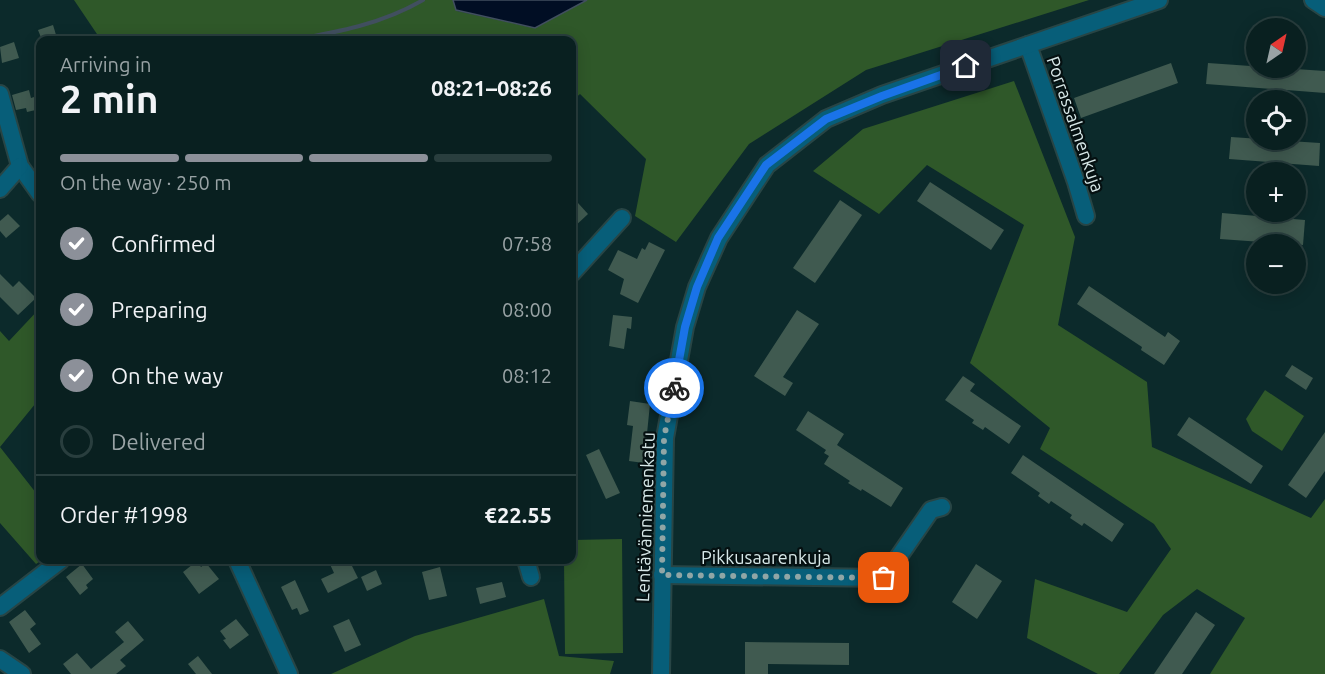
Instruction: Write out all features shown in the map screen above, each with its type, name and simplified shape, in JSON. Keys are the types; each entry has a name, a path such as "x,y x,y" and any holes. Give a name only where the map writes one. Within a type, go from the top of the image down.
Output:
{"street":[{"name":"Lentävänniemenkatu","path":"661,674 664,438 685,327 697,287 718,238 766,165 826,119 882,96 1159,0"},
{"path":"1313,0 1325,8"},
{"name":"Porrassalmenkuja","path":"1028,45 1086,216"},
{"path":"0,94 20,166 36,188"},
{"path":"0,189 20,166"},
{"path":"576,269 622,218"},
{"name":"Pikkusaarenkuja","path":"662,575 884,578 931,510 942,507"},
{"path":"0,607 55,564"},
{"path":"239,564 289,674"},
{"path":"527,564 531,578"},
{"path":"0,659 22,674"}],"green space":[{"path":"74,0 453,0 457,11 535,28 587,0 1089,0 866,70 749,144 676,242 635,216 646,159 580,94 576,98 576,36 98,36"},
{"path":"1014,81 1075,237 1058,325 1147,382 1152,447 1311,518 1325,499 1325,674 1210,674 1245,618 1197,589 1163,615 1119,674 1098,674 1027,638 1035,579 1127,612 1171,549 1154,524 1040,449 1050,428 970,363 1024,225 927,165 879,214 813,171 863,129"},
{"path":"36,312 36,403 0,447 0,331 9,341"},
{"path":"1265,390 1304,416 1282,451 1252,431 1246,419"},
{"path":"0,447 36,493 36,564 0,523"},
{"path":"622,539 623,653 565,654 564,564 576,564 576,540"},
{"path":"544,599 559,656 614,661 610,674 331,674 415,636"}],"water":[{"path":"453,0 587,0 535,28 456,10"}],"building":[{"path":"53,25 56,36 40,36 38,30"},
{"path":"14,42 19,58 2,63 0,47"},
{"path":"1171,63 1178,83 1081,118 1074,98"},
{"path":"1208,63 1246,66 1246,78 1306,78 1306,70 1325,71 1325,93 1206,84"},
{"path":"29,90 31,98 36,96 36,110 27,112 26,108 16,110 12,95"},
{"path":"1231,137 1246,138 1246,150 1306,150 1306,142 1320,143 1319,166 1306,165 1306,162 1229,159"},
{"path":"930,182 1004,230 991,250 917,201"},
{"path":"840,200 862,215 815,283 793,268"},
{"path":"578,203 588,214 576,225 576,205"},
{"path":"1222,213 1246,215 1246,222 1305,222 1304,234 1246,234 1246,241 1220,239"},
{"path":"8,214 20,226 6,238 0,231 0,221"},
{"path":"649,242 665,250 638,303 620,294 624,279 608,270 618,250 637,259 642,248 645,250"},
{"path":"0,274 13,287 19,281 36,298 18,315 0,297"},
{"path":"1089,286 1165,337 1168,332 1180,341 1164,365 1141,350 1142,347 1077,304"},
{"path":"797,310 819,324 783,377 793,383 785,396 754,376"},
{"path":"613,315 632,317 631,329 627,328 624,349 609,346"},
{"path":"1292,365 1313,378 1306,390 1285,376"},
{"path":"963,376 975,384 970,391 1021,426 1009,444 985,427 983,430 972,423 974,420 945,400"},
{"path":"630,401 650,404 644,463 629,461 633,426 627,425"},
{"path":"808,411 844,434 837,445 903,488 891,507 848,483 850,481 824,464 829,456 824,453 826,450 796,430"},
{"path":"1189,417 1263,466 1251,484 1177,435"},
{"path":"1325,432 1325,471 1306,498 1288,485"},
{"path":"599,449 620,493 606,499 586,455"},
{"path":"1023,455 1124,524 1112,542 1084,523 1082,526 1070,518 1072,515 1051,501 1049,504 1038,496 1040,493 1011,473"},
{"path":"82,564 93,579 80,595 66,577"},
{"path":"193,564 199,564 201,567 207,564 219,579 199,594 183,572"},
{"path":"330,564 351,564 358,578 328,593 321,579 334,573"},
{"path":"976,564 1002,581 977,619 952,602"},
{"path":"440,567 447,596 429,600 422,572"},
{"path":"376,570 382,584 367,591 361,577"},
{"path":"295,580 309,611 300,615 297,608 292,610 281,587"},
{"path":"502,582 506,597 480,604 476,588"},
{"path":"25,610 36,624 30,629 41,644 29,653 9,622"},
{"path":"1196,612 1215,625 1182,674 1154,674"},
{"path":"236,619 249,635 230,649 220,631"},
{"path":"349,619 361,645 345,652 333,626"},
{"path":"128,621 144,640 120,660 126,666 116,674 71,674 63,664 77,653 91,669 124,642 115,632"},
{"path":"745,642 849,643 849,665 768,664 768,674 745,674"},
{"path":"198,656 212,674 196,674 188,664"}],"waterway":[{"path":"312,36 376,21 423,0"}],"way so far":[{"path":"674,388 664,438 662,575 884,578"}],"route":[{"path":"674,388 685,327 697,287 718,238 766,165 826,119 966,66"}]}
